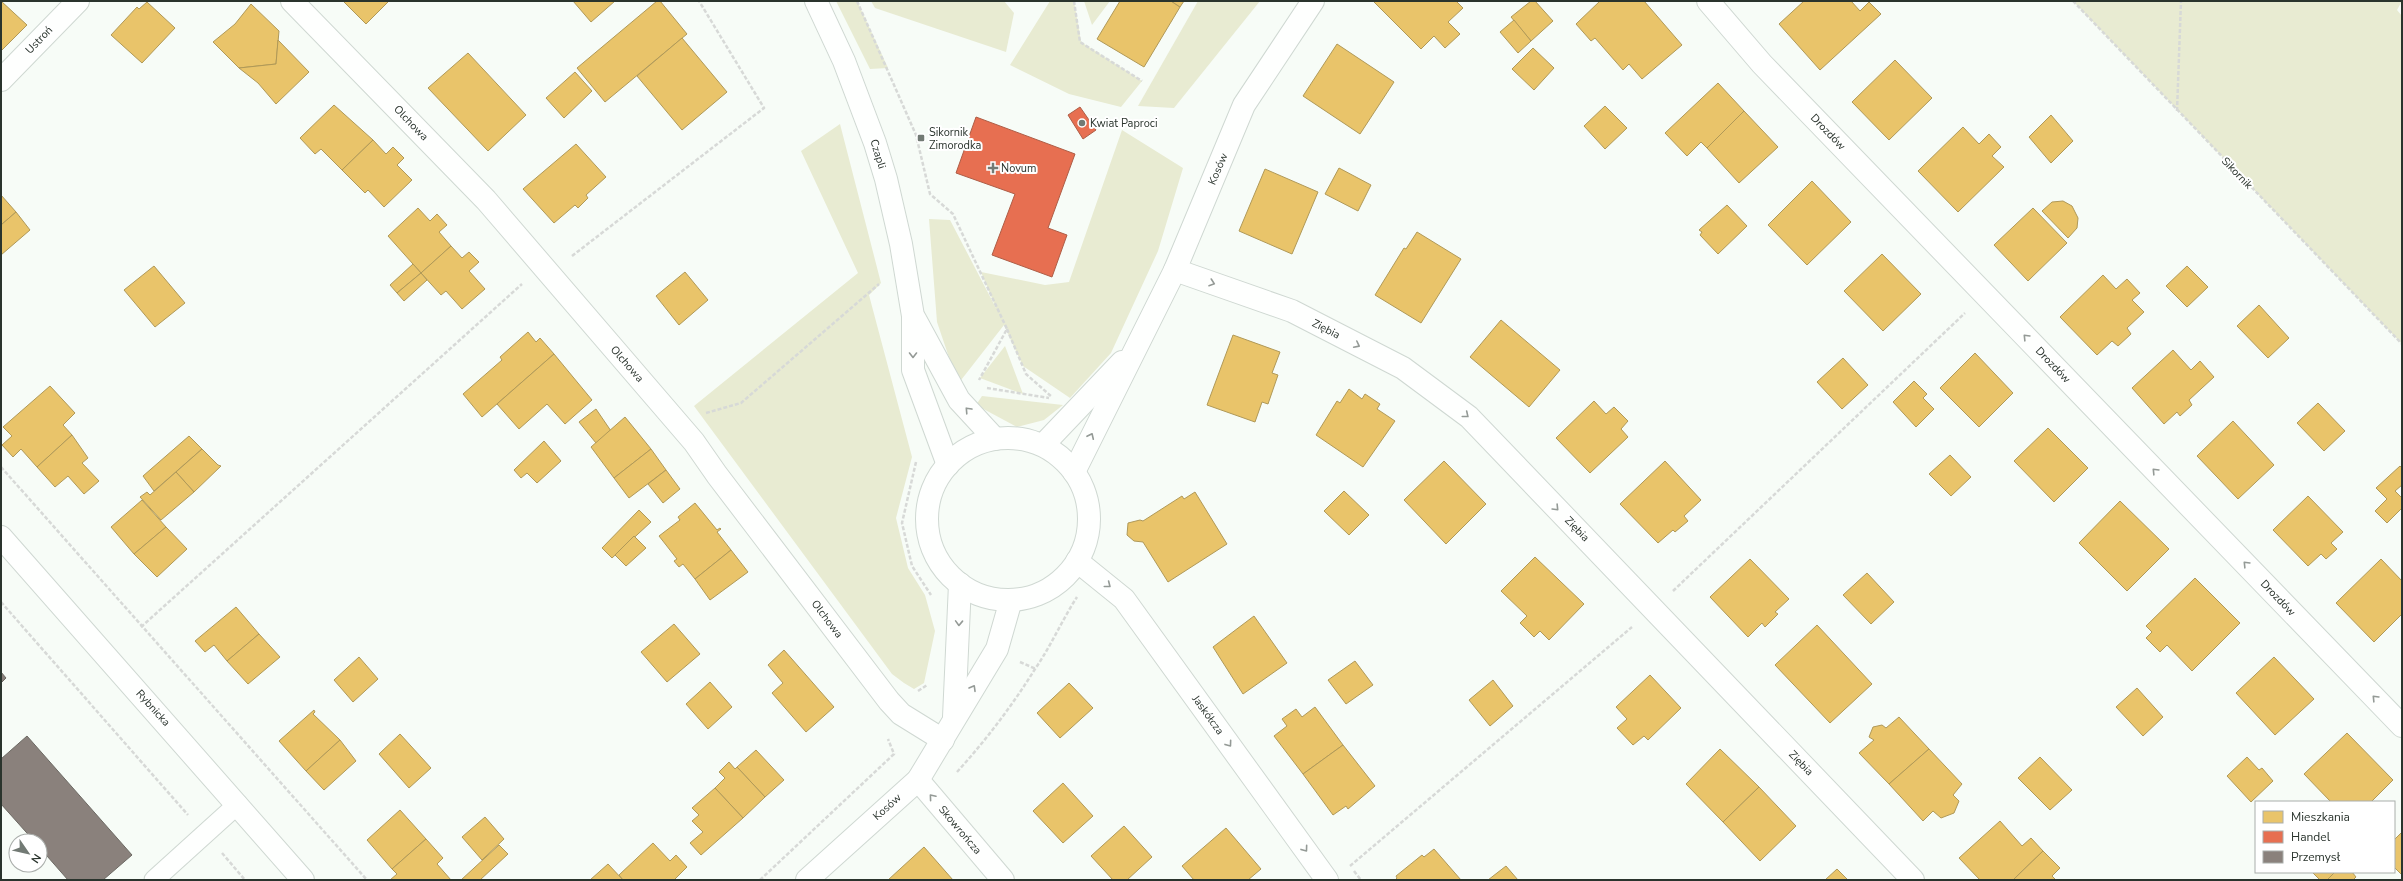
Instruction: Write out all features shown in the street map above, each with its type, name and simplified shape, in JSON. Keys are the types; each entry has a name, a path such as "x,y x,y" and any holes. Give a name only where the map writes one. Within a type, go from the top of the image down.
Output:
{"street":[{"name":"Ustroń","path":"1,80 78,1"},
{"name":"Olchowa","path":"292,1 486,200 694,442 889,701 901,714 948,731"},
{"name":"Czapli","path":"816,1 844,61 875,143 897,222 913,316 913,370 948,465"},
{"name":"Kosów","path":"1074,472 1095,427 1139,346 1175,270 1244,105 1313,1"},
{"name":"Drozdów","path":"1708,1 1762,64 2402,726"},
{"name":"Ziębia","path":"1175,270 1292,311 1403,368 1469,417 1913,880"},
{"name":"Czapli","path":"913,316 958,400 995,439"},
{"name":"Kosów","path":"1043,445 1139,346"},
{"path":"1020,438 1043,445 1060,457 1074,472 1084,488 1088,507 1089,526 1085,544 1077,561 1065,577 1049,589 1031,597 1011,600 982,595 960,584 942,565 930,541 927,514 933,488 948,465 961,453 978,444 995,439 1020,438"},
{"name":"Rybnicka","path":"1,536 304,880"},
{"name":"Jaskółcza","path":"1077,561 1124,598 1327,880"},
{"path":"948,731 960,584"},
{"name":"Kosów","path":"807,880 918,780 997,649 1011,600"},
{"name":"Skowrończa","path":"918,780 1003,880"}],"lane":[{"path":"154,880 238,804"}],"path":[{"path":"142,626 522,284 571,257 764,108 699,1"},
{"path":"857,1 916,135 930,194 953,214 1007,329 1026,374 1055,400 983,388"},
{"path":"1074,1 1080,42 1142,81"},
{"name":"Sikornik","path":"2072,1 2402,344"},
{"path":"2177,111 2181,1"},
{"path":"698,415 741,403 881,283 882,290"},
{"path":"978,382 1007,329"},
{"path":"917,459 902,523 912,566 932,597"},
{"path":"1,467 367,880"},
{"path":"1,602 245,880"},
{"path":"954,777 1006,712 1063,624"},
{"path":"914,690 921,691 931,682"},
{"path":"760,880 848,800 894,754 886,733"}],"green space":[{"path":"836,1 857,1 888,68 870,69"},
{"path":"871,1 1004,1 1014,13 1006,52 875,8"},
{"path":"1050,1 1074,1 1081,42 1142,81 1121,107 1069,94 1010,65"},
{"path":"1084,1 1110,1 1092,25"},
{"path":"1198,1 1260,1 1174,108 1138,106"},
{"path":"2073,1 2402,1 2397,10 2402,16 2402,344"},
{"path":"840,124 881,283 869,295 912,457 896,518 908,568 925,595 935,631 924,683 914,689 892,674 694,406 858,273 801,151"},
{"path":"1122,130 1183,168 1158,251 1111,353 1070,398 1023,366 1004,325 958,384 937,322 929,219 950,220 996,308 981,272 1045,285 1069,282"},
{"path":"1005,346 1023,394 980,378"},
{"path":"982,396 1063,405 1044,420 1017,427 976,405"}],"building: Mieszkania":[{"path":"1,1 27,25 1,51"},
{"path":"343,1 389,1 366,24"},
{"path":"573,1 615,1 591,22"},
{"path":"657,1 660,1 687,34 605,102 577,68"},
{"path":"1120,1 1171,1 1180,7 1144,67 1097,39"},
{"path":"1171,1 1184,1 1180,7"},
{"path":"1373,1 1456,1 1463,8 1448,22 1460,34 1445,48 1434,36 1421,49"},
{"path":"1531,1 1535,1 1553,21 1531,41 1511,17"},
{"path":"1600,1 1644,1 1682,45 1642,79 1629,64 1623,70 1595,38 1591,41 1576,24"},
{"path":"1804,1 1851,1 1860,11 1869,2 1881,14 1820,70 1779,24"},
{"path":"147,2 175,28 142,63 111,35 137,7 139,9"},
{"path":"251,4 279,31 276,64 239,68 213,42 235,24"},
{"path":"1514,20 1531,41 1518,53 1500,32"},
{"path":"682,38 727,92 682,130 637,76"},
{"path":"278,40 309,72 276,104 258,83 239,68 276,64"},
{"path":"1337,44 1394,82 1360,134 1303,96"},
{"path":"1533,48 1554,68 1534,90 1512,69"},
{"path":"468,53 526,115 488,151 428,88"},
{"path":"1895,60 1932,98 1889,140 1852,102"},
{"path":"575,72 592,91 564,118 546,98"},
{"path":"1718,83 1744,111 1707,148 1701,142 1687,156 1665,133"},
{"path":"334,105 373,140 342,170 321,149 315,154 300,138"},
{"path":"1605,106 1627,128 1605,149 1584,126"},
{"path":"1744,111 1778,147 1739,183 1707,148"},
{"path":"2051,115 2073,141 2051,163 2029,137"},
{"path":"1963,127 1979,144 1989,134 2001,147 1992,156 2004,167 1958,212 1918,171"},
{"path":"373,140 386,154 393,147 404,158 397,165 412,180 384,207 368,190 365,193 342,170"},
{"path":"576,144 606,177 586,195 588,198 578,208 575,205 554,223 523,189"},
{"path":"1339,168 1371,185 1358,211 1325,194"},
{"path":"1265,169 1318,192 1292,254 1239,231"},
{"path":"1812,181 1851,222 1807,265 1768,225"},
{"path":"1,195 16,212 1,225"},
{"path":"2063,201 2072,206 2078,218 2077,228 2068,238 2042,211 2052,202"},
{"path":"1727,205 1747,226 1718,254 1700,235 1702,232 1699,230"},
{"path":"418,208 430,221 437,214 447,225 439,232 451,246 421,273 388,236"},
{"path":"2033,208 2067,243 2028,281 1994,245"},
{"path":"16,212 30,230 1,255 1,225"},
{"path":"1417,232 1461,259 1421,323 1375,295 1404,248 1406,249"},
{"path":"451,246 462,258 469,252 479,262 469,271 485,289 462,309 446,291 441,295 421,273"},
{"path":"1882,254 1921,294 1883,331 1844,291"},
{"path":"413,264 421,273 397,293 390,285"},
{"path":"154,266 185,303 155,327 124,290"},
{"path":"2187,266 2208,287 2187,307 2166,286"},
{"path":"685,272 708,300 679,325 656,296"},
{"path":"421,273 427,280 404,301 397,293"},
{"path":"2103,275 2116,289 2127,279 2140,293 2132,300 2144,312 2127,328 2131,334 2118,346 2112,341 2097,355 2060,317"},
{"path":"2259,305 2289,338 2268,358 2237,326"},
{"path":"1501,320 1560,370 1529,407 1470,357"},
{"path":"528,332 536,342 540,338 554,354 482,417 463,394 502,360 500,357"},
{"path":"1233,335 1280,352 1272,373 1278,375 1268,404 1262,402 1255,422 1207,405"},
{"path":"2173,350 2191,370 2200,361 2214,377 2189,400 2192,405 2180,416 2177,412 2164,424 2132,388"},
{"path":"1975,353 2013,393 1979,427 1940,388"},
{"path":"554,354 592,400 565,424 547,404 519,429 497,404"},
{"path":"1843,358 1868,385 1842,409 1817,382"},
{"path":"1914,381 1927,394 1923,398 1934,409 1916,427 1893,402"},
{"path":"50,386 75,413 63,425 72,435 37,467 21,449 13,457 2,445 12,436 3,427"},
{"path":"1349,389 1362,399 1365,394 1380,404 1377,409 1395,421 1363,467 1316,435 1337,401 1340,403"},
{"path":"1594,401 1606,414 1614,407 1628,421 1621,429 1628,437 1590,473 1556,438"},
{"path":"2318,403 2345,431 2324,451 2297,423"},
{"path":"596,409 611,431 596,443 579,422"},
{"path":"625,417 651,449 614,478 591,447"},
{"path":"2233,421 2274,465 2238,499 2197,456"},
{"path":"2048,428 2088,468 2054,502 2014,461"},
{"path":"72,435 88,458 82,463 99,481 84,494 68,476 55,487 37,467"},
{"path":"189,436 202,449 154,491 143,476"},
{"path":"544,441 561,461 537,483 527,473 521,478 514,470"},
{"path":"202,449 218,465 221,466 194,492 176,472"},
{"path":"651,449 666,470 629,498 614,478"},
{"path":"1950,455 1971,477 1951,496 1929,474"},
{"path":"1444,461 1486,504 1446,544 1404,500"},
{"path":"1665,461 1701,500 1684,516 1688,521 1675,532 1673,530 1658,543 1620,504"},
{"path":"2400,466 2402,468 2402,485 2395,491 2402,498 2402,508 2387,523 2375,511 2387,499 2376,488"},
{"path":"666,470 680,489 663,503 648,484"},
{"path":"176,472 194,492 161,520 140,497 147,492 150,495"},
{"path":"1344,491 1369,515 1349,535 1324,511"},
{"path":"1195,492 1227,544 1168,582 1143,542 1134,541 1127,535 1128,523 1140,520 1143,521 1182,496 1184,499"},
{"path":"2308,496 2343,532 2331,543 2337,549 2326,559 2321,554 2308,566 2273,530"},
{"path":"142,500 166,527 134,554 111,527"},
{"path":"2120,501 2169,549 2127,591 2079,543"},
{"path":"695,503 717,530 720,528 721,529 717,532 731,550 695,579 683,564 679,567 674,561 677,559 659,536 680,520 678,517"},
{"path":"639,510 651,522 612,558 602,548"},
{"path":"166,527 187,549 157,577 134,554"},
{"path":"634,536 646,548 626,566 615,555"},
{"path":"731,550 748,572 710,600 695,579"},
{"path":"1535,557 1584,604 1549,640 1540,631 1534,637 1520,623 1527,616 1501,591"},
{"path":"1750,559 1789,599 1775,612 1778,614 1765,627 1762,623 1748,637 1710,597"},
{"path":"2381,559 2402,581 2402,614 2374,642 2336,603"},
{"path":"1867,573 1894,602 1871,624 1843,595"},
{"path":"2195,578 2240,623 2192,671 2167,645 2160,652 2146,638 2152,632 2146,626"},
{"path":"236,607 259,634 227,661 214,645 205,652 195,641"},
{"path":"1254,616 1287,663 1243,694 1213,647"},
{"path":"674,624 700,654 667,682 641,652"},
{"path":"1817,625 1872,684 1830,723 1775,665"},
{"path":"259,634 280,657 248,684 227,661"},
{"path":"784,650 834,707 806,732 772,693 783,683 768,665"},
{"path":"359,657 378,679 353,702 334,680"},
{"path":"2274,657 2314,699 2275,735 2236,693"},
{"path":"1355,661 1373,685 1346,704 1328,680"},
{"path":"1650,675 1681,708 1648,740 1644,736 1633,745 1617,728 1627,719 1616,707"},
{"path":"1493,680 1513,706 1490,726 1469,700"},
{"path":"710,682 732,707 708,729 686,704"},
{"path":"1069,683 1093,708 1060,738 1037,713"},
{"path":"2137,688 2163,717 2143,736 2116,707"},
{"path":"1315,707 1343,745 1303,774 1274,736 1287,726 1282,719 1296,709 1302,717"},
{"path":"314,710 315,712 313,714 340,740 306,771 279,741"},
{"path":"1899,717 1929,749 1889,784 1859,753 1874,740 1869,737 1873,727 1882,725 1886,728"},
{"path":"2347,733 2393,780 2372,801 2330,801 2304,774"},
{"path":"400,734 431,768 409,788 379,754"},
{"path":"340,740 356,761 324,790 306,771"},
{"path":"1343,745 1375,786 1348,809 1346,806 1333,815 1303,774"},
{"path":"1720,749 1759,787 1723,822 1686,784"},
{"path":"1929,749 1962,784 1953,795 1959,801 1954,813 1941,818 1933,811 1923,821 1889,784"},
{"path":"756,750 784,780 765,797 737,767"},
{"path":"2040,757 2072,790 2050,810 2018,778"},
{"path":"2247,757 2259,770 2262,768 2273,781 2251,802 2227,776"},
{"path":"729,762 735,769 737,767 765,797 743,818 715,788 725,778 719,772"},
{"path":"1063,783 1093,816 1063,843 1033,811"},
{"path":"1759,787 1796,826 1760,861 1723,822"},
{"path":"715,788 743,818 701,855 690,843 703,832 692,821 699,815 692,808"},
{"path":"400,810 426,839 392,869 367,840"},
{"path":"485,817 504,839 482,860 462,837"},
{"path":"2000,821 2022,846 2031,838 2043,851 2013,880 1980,880 1959,858"},
{"path":"1124,826 1152,857 1127,880 1113,880 1091,856"},
{"path":"1226,828 1261,869 1248,880 1194,880 1182,866"},
{"path":"2402,832 2402,875 2395,868 2395,839"},
{"path":"426,839 443,858 437,864 451,880 390,880 397,874 392,869"},
{"path":"653,843 670,861 676,855 687,867 674,880 623,880 619,875"},
{"path":"499,845 508,854 480,880 461,880"},
{"path":"924,847 953,880 888,880"},
{"path":"1434,849 1461,880 1395,880 1397,878 1396,876 1422,855 1424,857"},
{"path":"2043,851 2060,868 2052,876 2056,880 2013,880"},
{"path":"608,864 623,880 590,880"},
{"path":"1506,866 1518,880 1488,880"},
{"path":"1837,869 1848,880 1825,880"},
{"path":"2313,873 2334,873 2327,880 2320,880"},
{"path":"2334,873 2353,873 2356,877 2353,880 2327,880"}],"building: Handel":[{"name":"Kwiat Paproci","path":"1080,107 1096,130 1083,139 1068,115"},
{"path":"976,117 1075,154 1048,228 1067,235 1052,277 992,255 1015,194 956,173"}],"building: Przemysł":[{"path":"1,672 6,678 1,683"},
{"path":"27,736 132,855 103,880 68,880 48,857 48,833 27,833 1,804 1,759"}],"place":[{"name":"Kwiat Paproci","path":"1082,123"},
{"name":"Sikornik Zimorodka","path":"921,138"},
{"name":"Novum","path":"993,168"}]}
